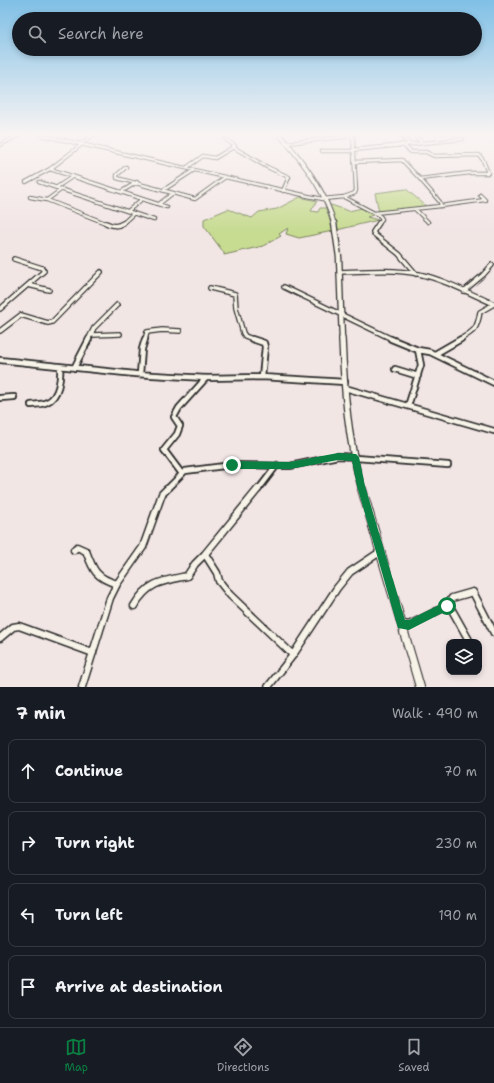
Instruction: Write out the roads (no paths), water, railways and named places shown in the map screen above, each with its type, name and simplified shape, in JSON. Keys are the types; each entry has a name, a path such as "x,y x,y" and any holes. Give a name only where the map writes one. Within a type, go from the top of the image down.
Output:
{"street":[{"path":"26,182 52,167"},
{"path":"126,167 116,176 165,189 173,193 195,199 224,178"},
{"path":"182,167 224,178 323,199 344,197 355,193 354,167"},
{"path":"269,167 289,177 283,191"},
{"path":"304,167 312,178 333,221 341,272 341,314 345,385 361,486 420,687"},
{"path":"409,167 440,202 441,206"},
{"path":"420,179 470,173 486,174 489,172 486,167"},
{"path":"50,169 167,207"},
{"path":"165,189 194,170"},
{"path":"57,187 72,177"},
{"path":"39,182 154,220"},
{"path":"122,192 137,182"},
{"path":"47,200 62,189"},
{"path":"158,204 173,193"},
{"path":"374,214 485,200 480,195"},
{"path":"30,197 47,200 113,226 119,226 127,221 134,213"},
{"path":"344,197 380,216 382,219 373,232 399,254 416,274"},
{"path":"128,211 142,200"},
{"path":"415,209 428,222"},
{"path":"0,309 44,269 14,259"},
{"path":"464,291 483,275 492,265"},
{"path":"341,272 372,271 416,274 429,277 494,304 480,312 478,325 472,332 435,354"},
{"path":"0,331 21,315 48,323 52,322 101,272"},
{"path":"28,285 49,290"},
{"path":"284,287 418,350 435,354 494,383"},
{"path":"210,288 233,292 235,294 236,308 243,333 245,336 264,343 265,348 262,377"},
{"path":"74,368 92,335 94,328 117,305"},
{"path":"140,374 142,349 147,332 162,330 180,331"},
{"path":"92,335 120,334"},
{"path":"408,406 421,365 418,350"},
{"path":"0,360 140,374 206,378 262,377 345,385 408,406 494,431"},
{"path":"32,405 48,402 51,399 58,386 61,372 60,367"},
{"path":"395,369 418,376"},
{"path":"182,474 164,450 167,445 178,435 180,426 174,417 206,378"},
{"path":"0,398 14,397"},
{"path":"82,687 110,598 117,584 143,547 162,494 185,471 232,465 290,466 338,456 448,464"},
{"path":"134,606 148,586 165,579 188,576 195,564 243,510 277,465"},
{"path":"74,550 77,548 86,551 96,574 105,581 117,584"},
{"path":"268,687 293,655 337,588 350,572 380,552"},
{"path":"205,554 217,573 219,581 230,595 293,655"},
{"path":"402,624 409,625 447,606 452,598 473,592 494,633"},
{"path":"447,606 452,610 468,639"},
{"path":"0,638 13,627 20,626 93,653"}]}
